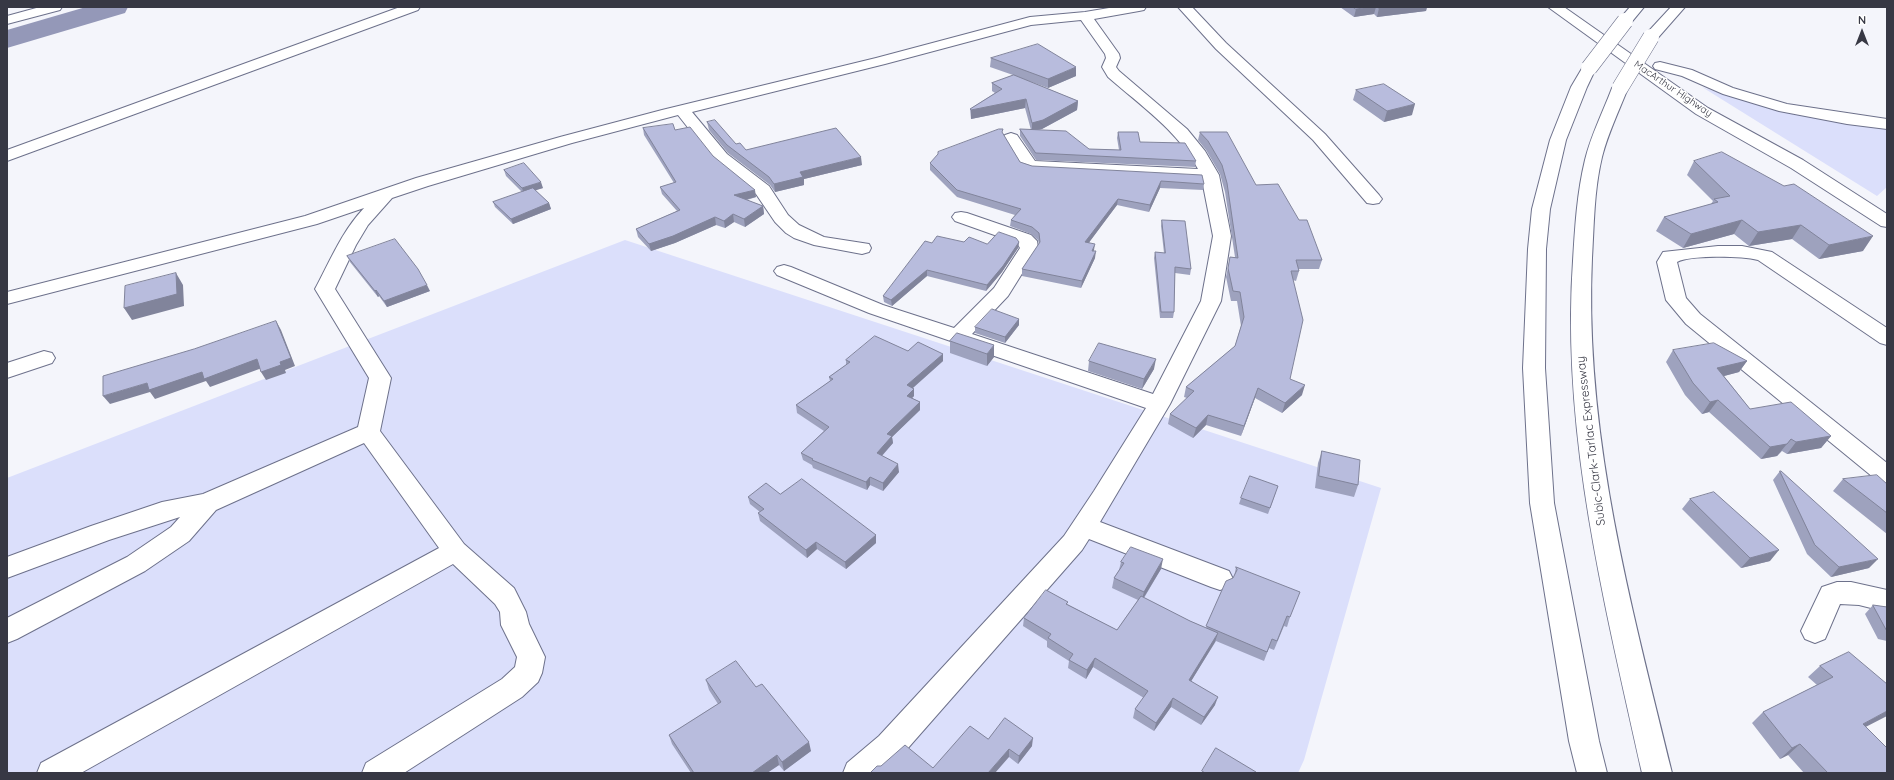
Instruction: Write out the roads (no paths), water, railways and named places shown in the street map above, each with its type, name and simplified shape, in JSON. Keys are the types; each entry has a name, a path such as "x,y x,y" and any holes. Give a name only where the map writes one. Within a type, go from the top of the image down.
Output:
{"main road":[{"path":"7,20 56,7"},
{"path":"7,156 413,7"},
{"path":"7,298 311,220 388,194 566,140 682,110 880,61 1030,21 1085,16 1139,7"},
{"path":"1185,7 1222,46 1320,137 1373,199"},
{"name":"MacArthur Highway","path":"1555,7 1702,110 1797,164 1887,222"},
{"name":"MacArthur Highway","path":"1574,7 1729,111 1797,164"},
{"path":"1592,773 1584,741 1542,503 1534,368 1537,249 1541,209 1548,172 1558,140 1579,87 1590,68 1637,7"},
{"name":"Subic-Clark-Tarlac Expressway","path":"1657,773 1599,517 1581,372 1580,272 1586,202 1597,147 1620,88 1652,37 1678,7"},
{"path":"858,773 890,746 1073,542 1103,498 1159,404 1211,301 1222,236 1210,174 1196,151 1181,132 1112,74 1108,67 1114,58 1085,16"},
{"path":"1660,66 1687,73 1717,87 1762,102 1830,116 1887,124"},
{"path":"682,110 722,159 758,186 769,197 785,223 795,230 823,243 862,248"},
{"path":"1011,138 1027,164 1032,166 1210,174"},
{"path":"377,773 512,688 528,673 531,657 526,645 520,637 515,625 513,612 505,596 455,551 368,432 380,378 325,289 347,245 361,222 388,194"},
{"path":"957,337 1001,292 1029,248 1028,241 1024,239 961,217"},
{"path":"1887,338 1765,256 1755,253 1709,252 1670,256 1667,262 1676,300 1693,319 1887,476"},
{"path":"784,271 876,309 1159,404"},
{"path":"7,371 44,358"},
{"path":"7,568 100,533 171,509 207,503 368,432"},
{"path":"7,631 136,564 180,534 207,503"},
{"path":"1084,526 1220,579"},
{"path":"52,773 455,551"},
{"path":"1816,631 1830,595 1844,593 1887,601"}],"waterway":[{"path":"7,39 115,7"}]}
